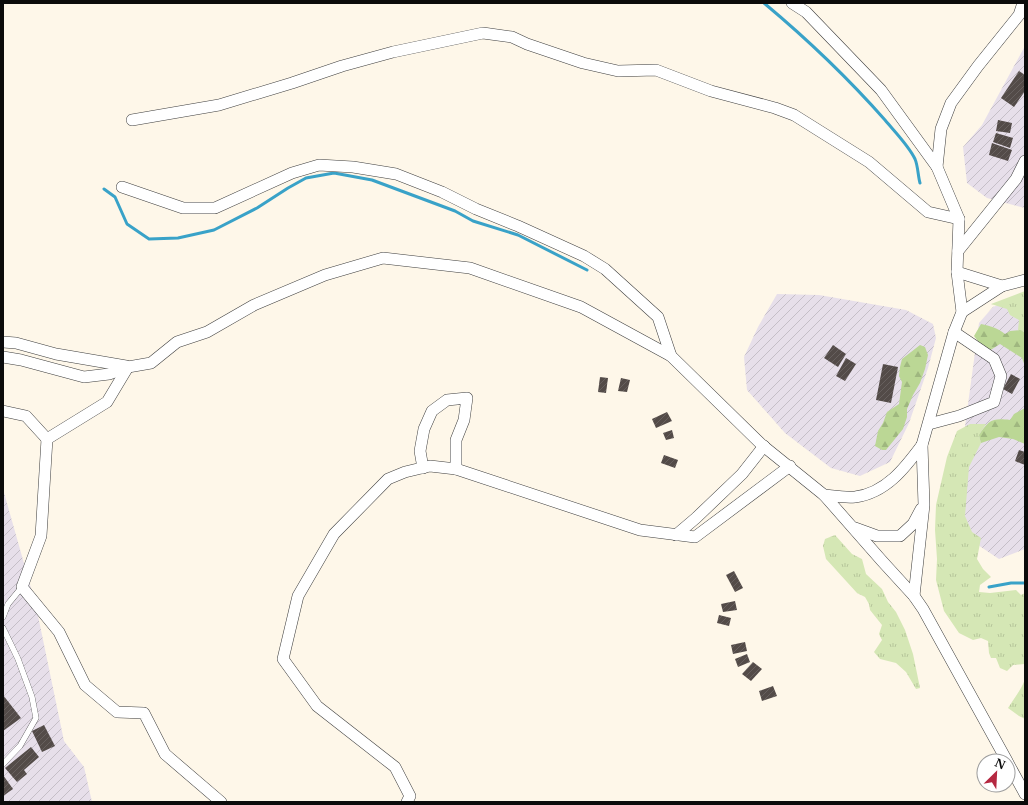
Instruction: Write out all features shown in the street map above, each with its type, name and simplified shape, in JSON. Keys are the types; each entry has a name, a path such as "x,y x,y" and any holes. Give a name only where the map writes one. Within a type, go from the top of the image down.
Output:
{"street":[{"path":"792,3 806,12 881,90 937,167 959,219 957,272 962,312 954,332 929,424 922,444 902,470 889,482 871,493 854,497 824,495"},
{"path":"937,167 941,129 951,103 978,66 1019,15 1023,3"},
{"path":"132,120 220,105 342,66 386,54 483,33 512,37 533,46 583,63 618,71 656,70 711,91 775,108 794,115 869,162 928,212 959,219"},
{"path":"958,251 1016,179 1025,160"},
{"path":"122,187 183,208 215,208 292,173 319,165 353,166 396,174 442,192 476,209 518,226 548,241 584,256 606,269 658,318 671,356"},
{"path":"3,357 21,360 84,377 109,374 128,367 151,363 177,342 207,332 254,305 325,275 383,258 470,268 581,307 671,356 764,446 824,495 914,596 923,609 1002,753"},
{"path":"957,272 1002,286"},
{"path":"962,312 1002,286 1025,280"},
{"path":"929,424 959,416 994,402 1001,376 994,358 954,332"},
{"path":"3,342 16,343 63,356 128,367"},
{"path":"47,439 107,402 128,367"},
{"path":"423,468 420,451 424,429 432,411 446,400 466,398 464,420 456,440 456,469"},
{"path":"3,411 26,416 47,439 48,450 42,536 22,587 59,632 85,685 117,712 144,713 165,754 221,802"},
{"path":"914,596 924,505 922,444"},
{"path":"676,535 742,474 764,446"},
{"path":"407,802 410,796 395,766 317,706 283,659 298,596 334,534 388,479 405,472 430,466 456,469 640,530 695,537 790,466"},
{"path":"852,526 877,536 900,536 913,524 924,505"},
{"path":"1016,778 1025,794"}],"lane":[{"path":"3,617 8,604 22,587"},
{"path":"3,628 18,659 32,697 36,718 20,746 3,764"}],"shaded area":[{"path":"1025,46 1025,208 987,198 967,183 963,147 982,125"},
{"path":"777,294 819,295 906,310 933,324 936,338 928,368 909,423 890,462 860,476 831,468 785,433 747,390 744,357 758,327"},
{"path":"1025,294 1025,549 999,559 966,537 953,515 979,323 993,307"},
{"path":"3,489 36,606 64,741 84,767 92,802 3,802"}],"green space":[{"path":"1025,291 1025,333 1018,330 1019,320 1010,315 1007,309 991,304"},
{"path":"981,324 991,326 1005,334 1010,331 1021,330 1025,333 1025,366 1022,358 1000,344 989,351 983,348 974,336"},
{"path":"920,345 925,347 928,355 920,383 907,409 907,417 903,429 886,450 882,450 875,446 878,431 887,412 899,404 902,382 899,376 902,359"},
{"path":"1025,408 1025,444 1013,439 999,437 981,443 979,435 988,423 999,419 1010,420 1014,414"},
{"path":"970,424 986,424 979,435 981,443 969,467 965,516 972,532 981,538 977,559 983,569 991,577 980,585 979,592 990,593 1016,590 1021,595 1025,593 1025,664 1013,665 1007,671 1000,668 996,658 991,658 988,641 981,638 973,640 959,633 944,611 936,580 936,505 947,457 957,431"},
{"path":"835,535 852,554 862,559 866,574 882,589 888,602 896,612 905,630 913,654 920,688 916,689 906,672 896,663 880,659 874,652 882,640 879,634 882,625 870,610 869,604 865,597 857,593 826,559 823,546 825,539"},
{"path":"1025,679 1025,719 1008,708 1020,690"}],"building":[{"path":"1019,71 1025,75 1025,91 1014,107 1001,98"},
{"path":"998,120 1012,123 1010,133 996,131"},
{"path":"996,133 1013,138 1010,148 993,142"},
{"path":"992,143 1012,150 1008,161 989,155"},
{"path":"833,345 846,354 838,367 824,358"},
{"path":"846,358 856,364 845,381 836,376"},
{"path":"883,364 898,367 891,403 876,400"},
{"path":"1011,374 1020,379 1012,394 1003,389"},
{"path":"600,377 608,378 606,393 598,392"},
{"path":"621,378 630,380 627,392 618,391"},
{"path":"667,412 672,421 656,428 652,419"},
{"path":"672,430 674,438 666,440 663,433"},
{"path":"1019,450 1025,452 1025,465 1015,461"},
{"path":"664,455 678,460 675,468 661,463"},
{"path":"734,571 743,588 735,592 726,575"},
{"path":"735,601 737,610 723,612 721,604"},
{"path":"719,615 731,618 729,626 717,623"},
{"path":"745,642 747,651 733,654 731,645"},
{"path":"747,654 750,662 738,667 735,659"},
{"path":"753,662 762,669 751,681 742,674"},
{"path":"773,686 777,696 762,701 759,691"},
{"path":"3,695 21,718 3,731"},
{"path":"44,725 55,746 42,752 32,731"},
{"path":"31,747 39,757 24,770 27,774 17,782 5,768"},
{"path":"3,775 13,789 3,796"}],"waterway":[{"path":"764,3 842,74 871,104 909,149 917,165 920,183"},
{"path":"104,189 115,197 127,224 149,239 178,238 214,230 257,208 306,178 334,173 372,180 455,211 473,221 518,235 587,270"},
{"path":"989,587 1011,583 1025,583"}]}
